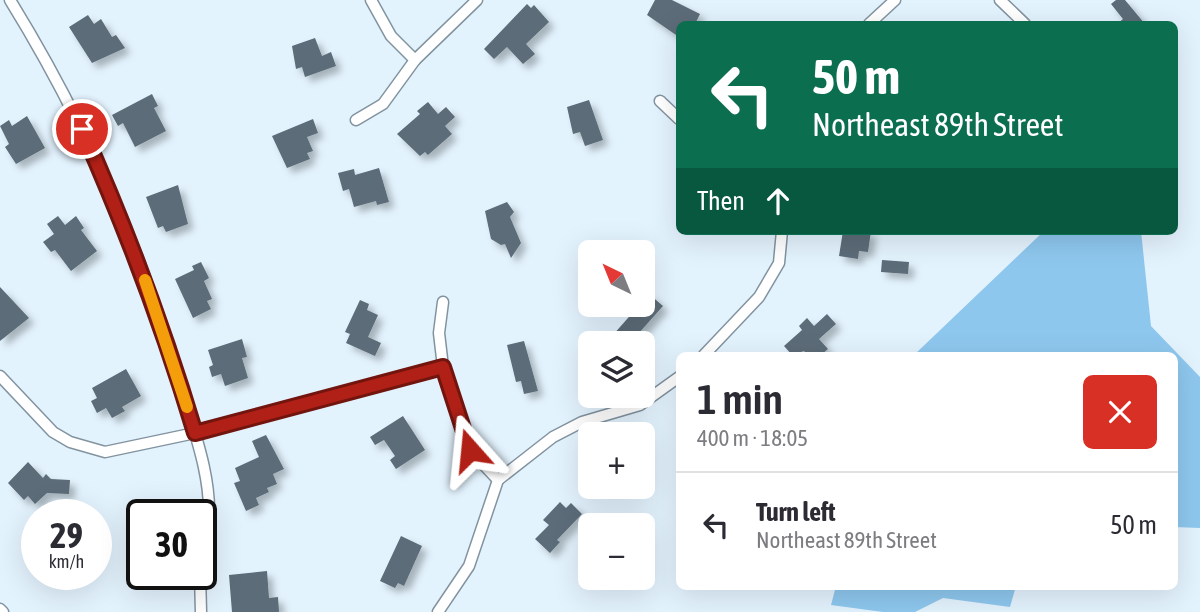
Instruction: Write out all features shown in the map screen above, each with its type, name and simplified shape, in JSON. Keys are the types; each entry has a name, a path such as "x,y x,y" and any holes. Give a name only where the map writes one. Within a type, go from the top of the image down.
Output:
{"street":[{"path":"10,0 44,55 115,204 173,359 205,472 208,499"},
{"path":"371,0 391,36 415,60"},
{"path":"356,120 383,104 415,60 477,0"},
{"path":"872,21 895,0"},
{"path":"1000,0 1022,21"},
{"path":"660,101 676,116"},
{"path":"707,352 760,297 779,263 782,235"},
{"path":"443,302 439,333 443,367 470,450 498,480"},
{"path":"0,376 53,432 88,448 125,450 329,399 443,367"},
{"path":"438,612 469,566 498,480 553,437 582,422 640,405 676,379"},
{"path":"200,590 201,612"}],"shaded area":[{"path":"1040,235 1141,235 1151,326 1176,352 917,352"},
{"path":"1178,354 1200,377 1200,528 1178,527"},
{"path":"835,590 1015,590 1010,607 943,598 915,612 883,612 831,605"}],"building":[{"path":"655,0 672,0 700,14 696,21 676,21 676,35 647,15"},
{"path":"1116,0 1125,0 1142,21 1121,21 1123,19 1111,4"},
{"path":"527,4 531,8 534,5 549,22 526,44 535,54 523,64 507,47 494,59 484,49"},
{"path":"88,15 94,24 101,19 112,37 116,35 125,48 92,63 69,27"},
{"path":"315,38 322,56 331,52 336,66 305,77 302,67 296,69 292,46"},
{"path":"152,94 158,106 154,108 166,131 135,147 123,123 118,126 112,115"},
{"path":"589,100 603,140 585,146 580,132 573,134 567,107"},
{"path":"428,102 438,114 446,107 455,117 445,126 452,134 428,155 425,152 420,156 397,134 420,114 417,111"},
{"path":"27,116 45,148 16,164 5,147 9,144 0,126 9,120 12,126"},
{"path":"313,119 318,133 307,137 313,151 307,153 310,159 287,168 272,136"},
{"path":"379,168 389,202 377,205 376,201 354,207 349,189 343,191 338,173 354,169 355,175"},
{"path":"178,185 188,224 166,232 163,226 158,228 146,197"},
{"path":"507,202 514,212 510,217 521,243 511,258 505,244 501,245 491,239 485,211"},
{"path":"58,216 65,225 76,216 84,228 81,230 97,251 71,271 55,250 51,252 43,242 54,234 47,224"},
{"path":"842,235 870,235 868,252 859,251 858,259 839,256"},
{"path":"882,260 909,262 908,274 881,272"},
{"path":"201,262 209,278 204,281 212,299 207,301 211,309 193,318 175,279 194,270 192,266"},
{"path":"0,287 29,318 0,341"},
{"path":"655,299 663,306 655,315"},
{"path":"360,300 369,304 367,310 378,315 368,337 381,343 375,356 346,343 350,334 345,332"},
{"path":"827,314 836,324 819,339 828,349 824,352 789,352 784,346 802,330 799,326 807,318 814,326"},
{"path":"629,317 653,317 641,331 617,331"},
{"path":"242,339 247,357 242,358 248,378 225,386 221,374 212,377 209,367 213,365 208,350"},
{"path":"524,341 538,391 524,394 521,381 516,382 507,345"},
{"path":"126,369 141,396 122,407 125,411 112,418 106,408 97,413 91,401 97,398 92,388"},
{"path":"403,416 425,450 396,469 390,460 395,456 384,440 375,445 370,437"},
{"path":"266,435 284,469 273,474 277,484 267,488 269,492 256,498 259,505 246,511 234,483 240,481 235,468 259,457 252,441"},
{"path":"28,462 43,478 46,474 51,479 70,480 69,494 47,493 40,499 31,499 28,496 23,499 8,483"},
{"path":"560,502 566,508 571,503 581,513 578,513 578,518 557,540 560,542 550,553 535,539 549,525 543,520"},
{"path":"401,536 422,546 404,586 398,583 395,588 380,581"},
{"path":"267,571 269,598 278,597 279,612 232,612 229,575"}],"slow traffic":[{"path":"145,280 187,407"}],"route":[{"path":"82,129 145,281 173,359 195,433 443,367 470,450"}]}
